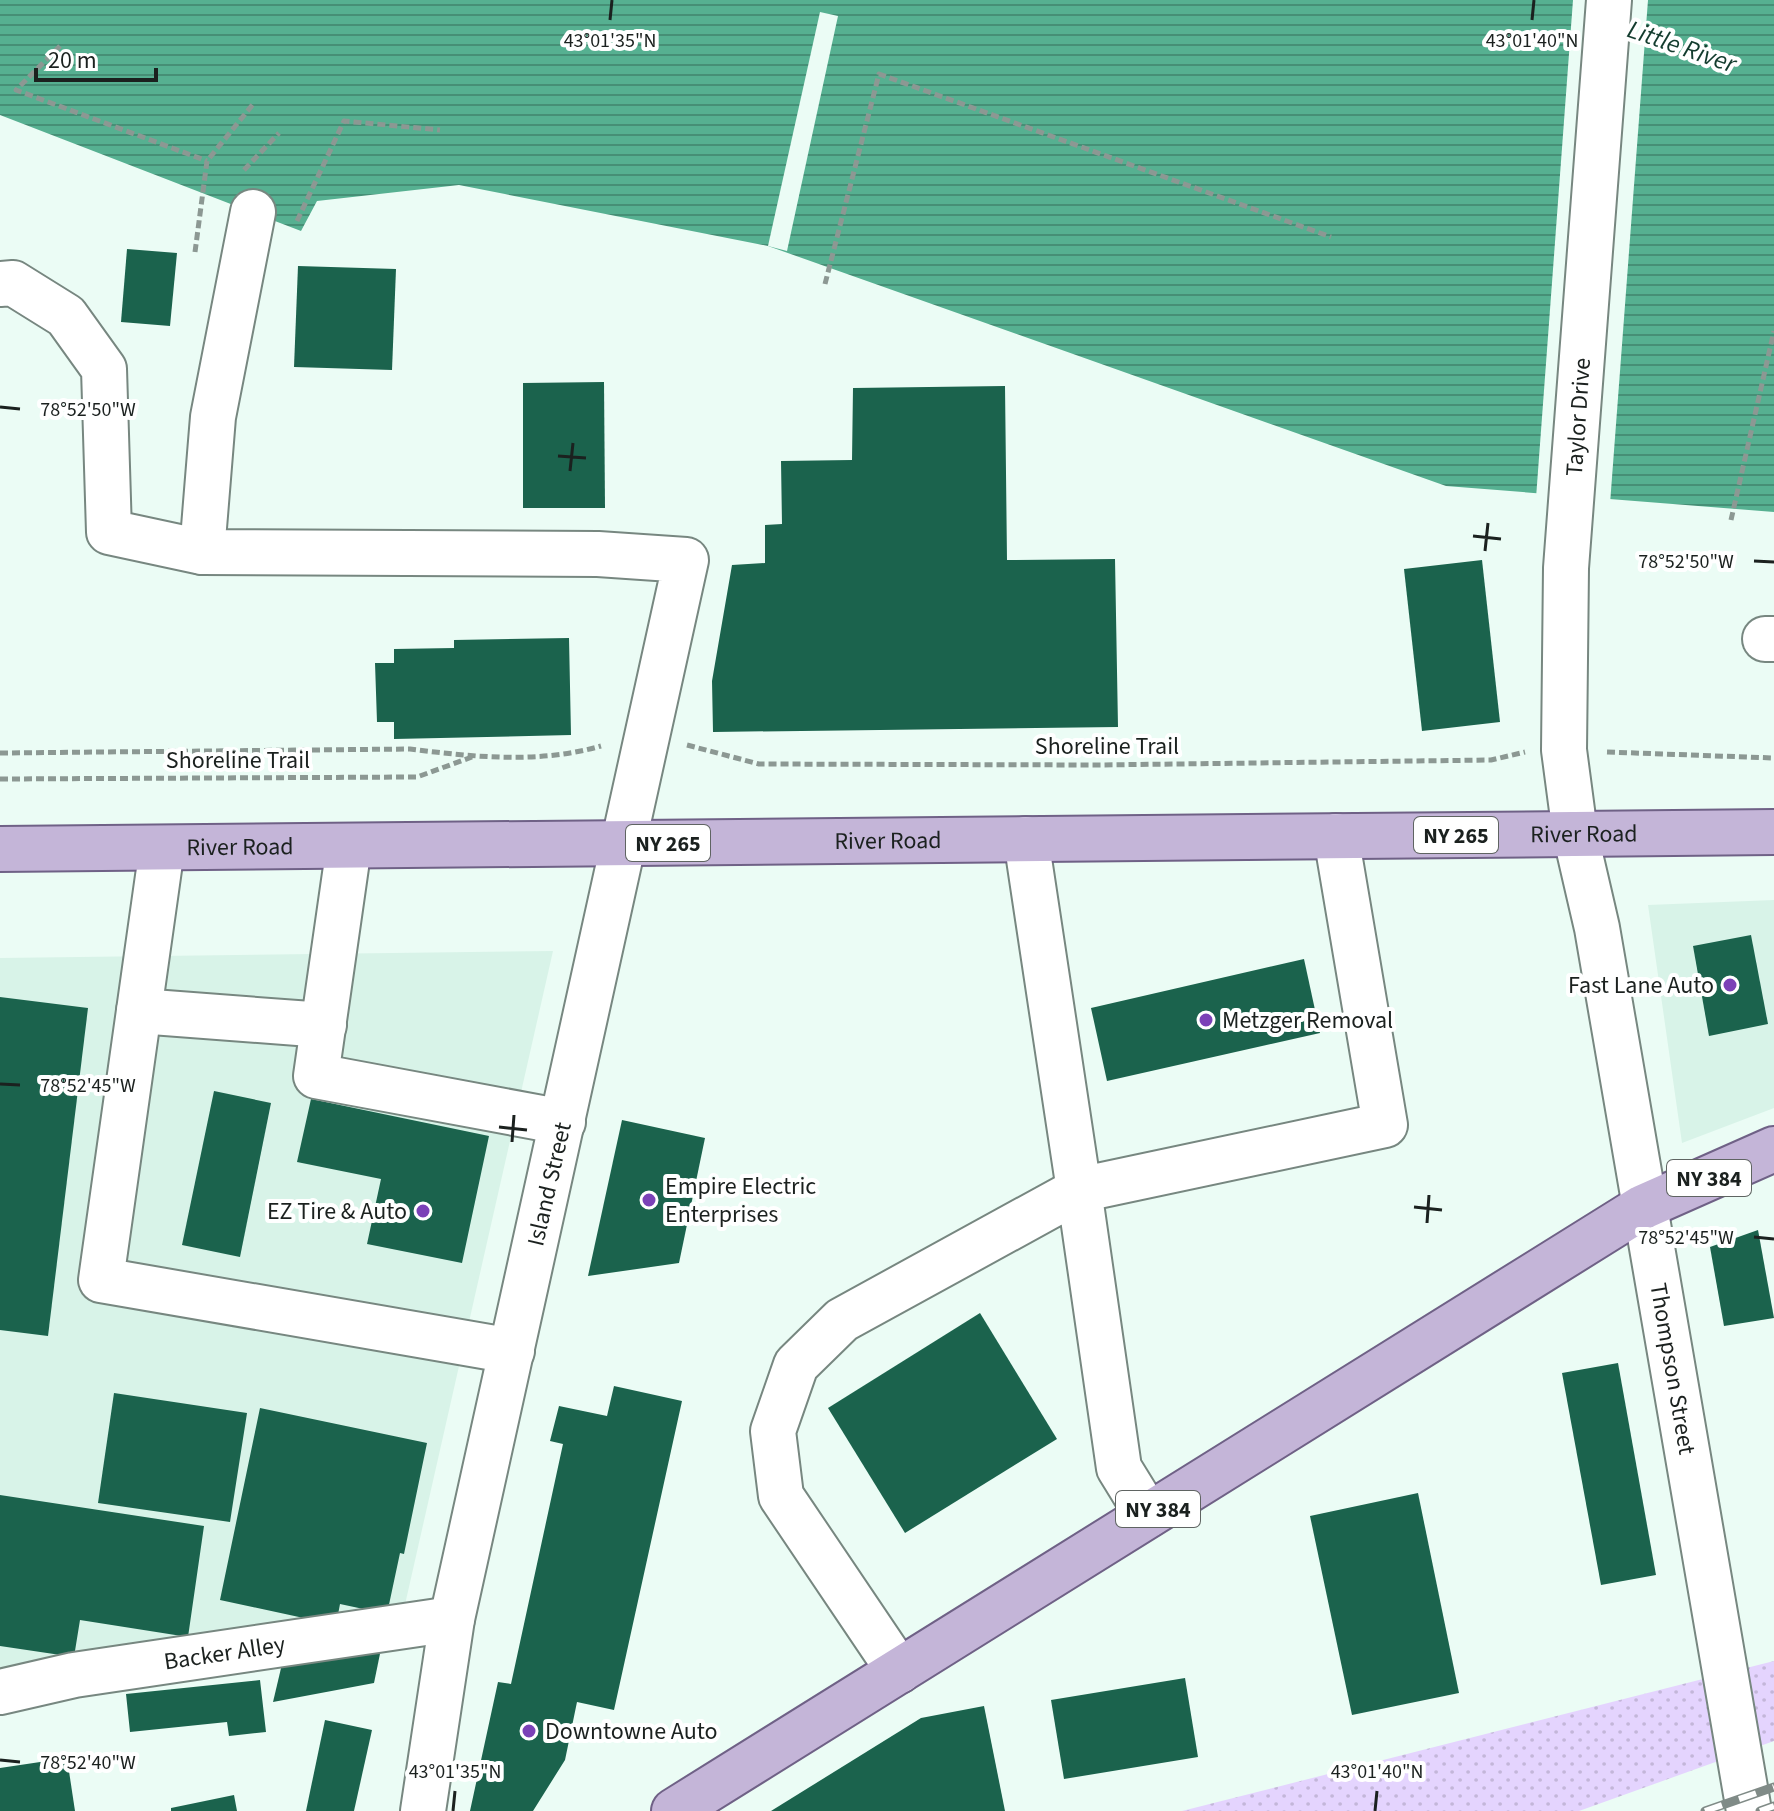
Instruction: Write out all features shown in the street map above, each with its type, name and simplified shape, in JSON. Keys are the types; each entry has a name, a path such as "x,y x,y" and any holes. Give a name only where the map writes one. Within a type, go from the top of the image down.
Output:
{"main road":[{"name":"River Road","path":"0,849 1774,832"},
{"name":"NY 384","path":"674,1811 1643,1207 1774,1149"}],"street":[{"name":"Taylor Drive","path":"1575,833 1564,750 1566,568 1609,0"},
{"path":"0,284 13,283 66,316 104,369 109,532 202,552 213,417 238,191"},
{"name":"Island Street","path":"202,552 598,554 686,560 626,843 452,1619 423,1811"},
{"name":"Thompson Street","path":"1575,833 1597,928 1749,1811"},
{"path":"899,1671 781,1496 773,1431 796,1365 842,1320 1079,1190 1385,1125 1336,836"},
{"path":"1026,839 1119,1468 1148,1515"},
{"path":"349,846 316,1076 563,1122"},
{"path":"162,848 101,1280 512,1351"},
{"path":"139,1011 324,1025"},
{"name":"Backer Alley","path":"0,1692 74,1675 452,1619"}],"path":[{"path":"60,46 16,90 207,161"},
{"path":"825,284 879,74 1331,237"},
{"path":"195,252 207,161 254,103"},
{"path":"296,222 344,121 440,130"},
{"path":"204,189 238,191 279,133"},
{"path":"1731,520 1774,331"},
{"name":"Shoreline Trail","path":"0,753 410,749 473,757 568,756 612,744"},
{"name":"Shoreline Trail","path":"686,745 759,764 1097,765 1491,760 1530,751"},
{"path":"1598,750 1619,754 1774,758"},
{"name":"Shoreline Trail","path":"0,779 417,777 473,757"}],"shaded area":[{"path":"1774,900 1774,1108 1682,1143 1648,905"},
{"path":"553,951 404,1609 0,1678 0,958"},
{"path":"1774,1661 1774,1741 1579,1811 1182,1811"}],"water":[{"name":"Little River","path":"0,0 1774,0 1774,512 1446,486 768,246 459,185 317,201 301,231 0,115"}],"pier":[{"path":"1573,0 1648,0 1610,504 1536,498"},
{"path":"820,12 838,16 787,251 768,246"}],"building":[{"path":"127,249 177,253 170,326 121,322"},
{"path":"298,266 396,269 392,370 294,367"},
{"path":"604,382 605,508 523,508 523,383"},
{"path":"1005,386 1007,560 1115,559 1118,727 713,732 712,681 732,565 765,563 765,525 782,524 781,461 852,460 853,388"},
{"path":"1482,560 1500,722 1422,731 1404,569"},
{"path":"569,638 571,735 394,739 394,722 377,722 375,663 394,663 394,649 454,648 454,640"},
{"name":"Fast Lane Auto","path":"1751,935 1768,1024 1709,1036 1693,946"},
{"name":"Metzger Removal","path":"1304,959 1320,1033 1107,1081 1091,1008"},
{"path":"0,997 88,1008 48,1336 0,1330"},
{"path":"214,1091 271,1103 240,1257 182,1245"},
{"name":"EZ Tire & Auto","path":"311,1099 489,1136 462,1263 367,1244 381,1179 297,1162"},
{"name":"Empire Electric Enterprises","path":"622,1120 705,1138 679,1263 588,1276"},
{"path":"1758,1230 1774,1318 1724,1326 1710,1247"},
{"path":"980,1313 1057,1439 905,1533 828,1408"},
{"path":"1618,1363 1656,1575 1601,1585 1562,1373"},
{"path":"614,1386 682,1401 614,1710 577,1702 565,1760 533,1811 470,1811 498,1682 511,1684 563,1444 550,1441 559,1406 607,1416"},
{"path":"114,1393 247,1413 230,1522 98,1503"},
{"path":"260,1408 427,1443 404,1554 400,1553 387,1614 340,1604 336,1625 220,1600"},
{"path":"1418,1493 1459,1693 1352,1715 1310,1516"},
{"path":"0,1495 204,1526 188,1637 80,1620 74,1657 0,1646"},
{"path":"382,1644 374,1683 273,1702 282,1664"},
{"path":"1185,1678 1198,1757 1064,1779 1051,1700"},
{"path":"260,1680 266,1732 229,1736 227,1722 130,1732 126,1694"},
{"path":"984,1706 1005,1811 771,1811 921,1718"},
{"path":"325,1720 372,1730 354,1811 306,1811"},
{"path":"67,1758 75,1811 0,1811 0,1768"},
{"path":"234,1795 237,1811 171,1811 171,1808"}],"railway":[{"path":"1705,1811 1774,1787"},
{"path":"1760,1811 1774,1806"}],"place":[{"name":"Fast Lane Auto","path":"1730,985"},
{"name":"Metzger Removal","path":"1206,1020"},
{"name":"Empire Electric Enterprises","path":"649,1200"},
{"name":"EZ Tire & Auto","path":"423,1211"},
{"name":"Downtowne Auto","path":"529,1731"}]}
